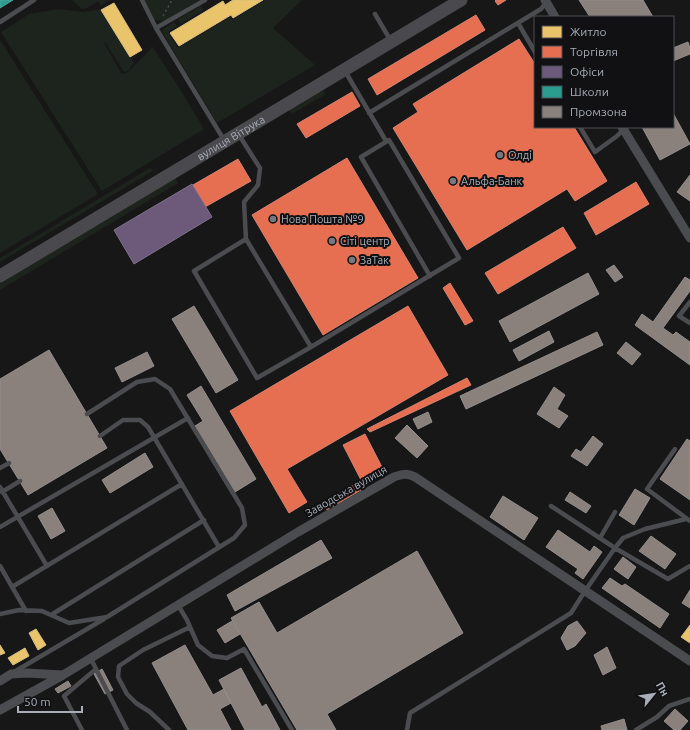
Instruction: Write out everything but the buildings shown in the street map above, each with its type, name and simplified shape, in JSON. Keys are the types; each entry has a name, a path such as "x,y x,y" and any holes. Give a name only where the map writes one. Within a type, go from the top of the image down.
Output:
{"main road":[{"name":"вулиця Вітрука","path":"342,67 388,36 448,0"},
{"name":"вулиця Вітрука","path":"0,269 237,131 342,67 461,0"},
{"name":"вулиця Вітрука","path":"0,276 223,139"}],"street":[{"path":"546,2 554,16"},
{"path":"623,129 690,238"},
{"name":"Заводська вулиця","path":"0,710 91,659 298,532 394,477 403,474 415,477 690,661"},
{"path":"0,681 11,674 26,673 63,675"}],"lane":[{"path":"0,22 34,0"},
{"path":"142,0 156,28 223,139"},
{"path":"156,28 205,0"},
{"path":"369,113 518,23 540,9 546,2"},
{"path":"375,14 388,36"},
{"path":"518,23 534,50"},
{"path":"246,239 194,271 257,378 312,347 460,258 389,140 386,141 342,67"},
{"path":"581,128 595,152 617,136 623,129"},
{"path":"237,131 260,168 258,185 244,202 246,239 312,347"},
{"path":"386,141 361,157 430,276"},
{"path":"690,302 679,316 690,323"},
{"path":"11,674 107,617 234,538 245,525 242,508 170,389 155,379 137,382 87,414"},
{"path":"0,527 188,418"},
{"path":"100,436 123,420 140,420 148,427 219,547"},
{"path":"675,449 647,489 688,520"},
{"path":"0,468 8,463"},
{"path":"20,481 1,489 47,566"},
{"path":"12,586 182,484"},
{"path":"551,506 616,548 668,579 690,566"},
{"path":"600,538 614,512"},
{"path":"51,615 204,520"},
{"path":"407,730 410,713 571,613 623,538 645,529 688,520"},
{"path":"0,566 26,610"},
{"path":"178,605 187,620 198,645 212,656 227,658 244,649 292,730"},
{"path":"0,614 19,610 42,611 69,623 107,617"},
{"path":"169,730 150,712 136,703 127,694 118,677 119,666 144,650 190,627"},
{"path":"91,659 127,730"},
{"path":"82,730 64,696 96,669"},
{"path":"636,730 657,717 669,706 690,699"}],"path":[{"path":"156,28 172,0"}],"shaded area":[{"path":"72,0 109,0 100,6 99,1 87,8 82,9"},
{"path":"143,0 199,0 166,20 161,21 153,19"},
{"path":"265,0 302,0 273,28 315,65 217,123 162,30 174,22 177,26 168,32 178,48 230,17 232,20"},
{"path":"201,6 204,10 181,24 178,19"},
{"path":"59,9 82,12 101,9 134,63 128,71 124,72 105,42 104,43 123,74 128,72 150,50 152,46 204,129 102,191 1,32 29,14"},
{"path":"0,40 98,194 0,253"},
{"path":"323,90 326,94 292,114 289,110"},
{"path":"150,168 153,171 0,262 0,258"},
{"path":"175,178 178,183 0,290 0,283"}],"place":[{"name":"Олді","path":"500,155"},
{"name":"Альфа-Банк","path":"453,181"},
{"name":"Нова Пошта №9","path":"273,219"},
{"name":"Сіті центр","path":"332,241"},
{"name":"ЗаТак","path":"352,260"}]}
